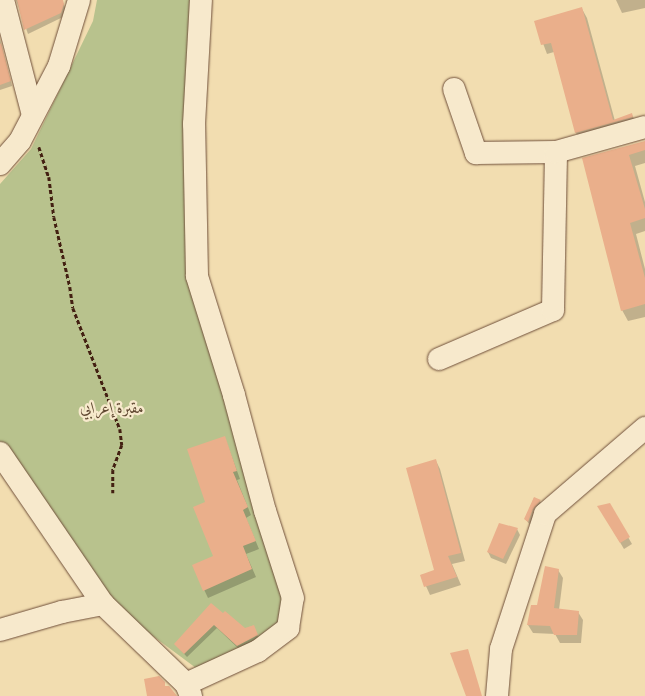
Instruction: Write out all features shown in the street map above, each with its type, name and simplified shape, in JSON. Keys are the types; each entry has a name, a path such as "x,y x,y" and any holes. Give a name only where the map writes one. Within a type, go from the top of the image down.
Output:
{"street":[{"path":"3,0 29,122"},
{"path":"0,164 20,141 58,66 79,0"},
{"path":"0,453 103,604 188,690 258,651 288,628 293,598 265,511 234,395 197,276 194,124 201,0"},
{"path":"454,89 476,153 556,152 645,127"},
{"path":"439,359 553,310 556,152"},
{"path":"497,696 501,649 545,514 645,428"},
{"path":"4,625 103,604"}],"path":[{"path":"29,122 33,137 42,152 49,177 54,217 73,308 120,429 122,445 113,470 113,493"}],"green space":[{"name":"مقبرة إعرابي","path":"97,0 196,0 192,285 284,598 275,632 196,668 126,616 55,525 0,444 0,184 31,149 93,21"}],"building":[{"path":"17,0 63,0 64,4 61,13 24,30"},
{"path":"582,7 613,120 632,113 633,117 575,133 551,43 541,45 534,21"},
{"path":"0,44 11,81 0,85"},
{"path":"645,141 645,150 629,155 645,209 645,218 630,223 645,278 645,304 621,311 582,158"},
{"path":"225,436 237,471 233,472 248,507 243,510 256,541 243,546 252,569 203,591 192,565 213,556 193,507 205,502 187,449"},
{"path":"436,459 461,553 448,556 457,577 424,587 420,575 434,570 406,468"},
{"path":"534,497 541,500 533,509 528,522 524,519"},
{"path":"610,503 630,537 620,543 597,506"},
{"path":"499,523 518,528 503,559 487,552"},
{"path":"545,566 559,569 554,608 579,611 577,635 554,635 550,626 527,625 531,605 537,605"},
{"path":"211,603 223,613 225,611 245,628 254,625 258,635 237,646 214,625 184,654 174,644"},
{"path":"468,649 482,696 466,696 450,653"},
{"path":"159,676 165,682 165,686 169,686 177,696 147,696 144,679"}]}
